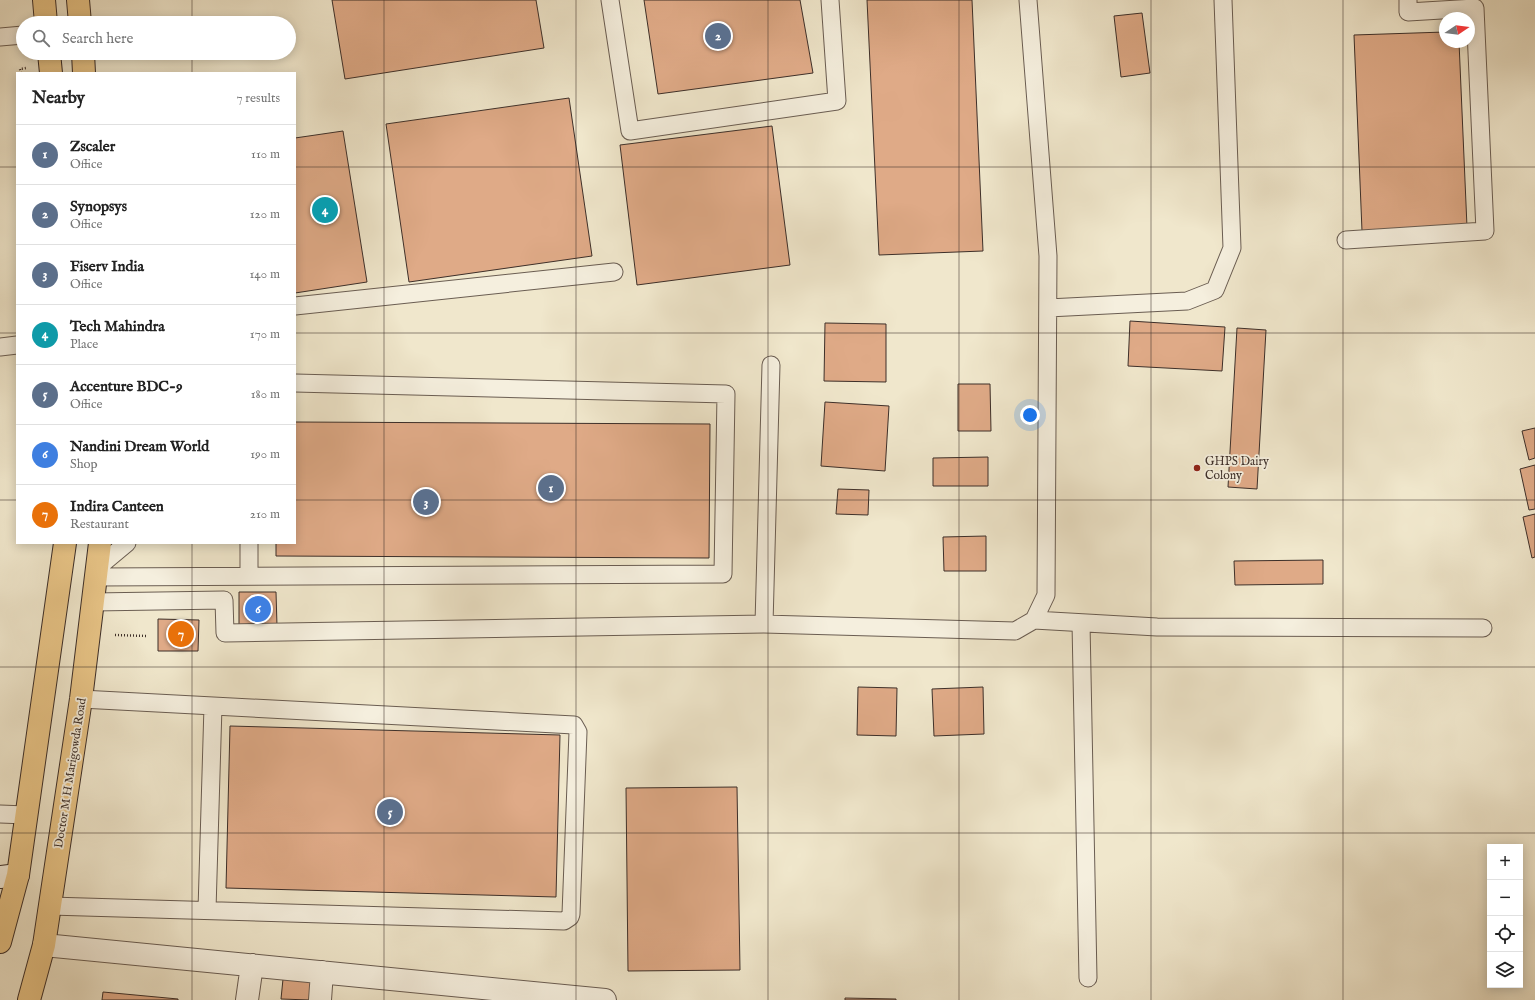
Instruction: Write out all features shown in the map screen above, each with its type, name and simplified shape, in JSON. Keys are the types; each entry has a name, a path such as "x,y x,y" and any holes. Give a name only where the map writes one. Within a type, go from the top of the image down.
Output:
{"main road":[{"path":"44,0 45,16"},
{"path":"78,0 79,16"},
{"path":"50,60 51,72"},
{"path":"83,60 84,72"},
{"path":"0,942 9,876 26,815 66,544"},
{"name":"Doctor M H Marigowda Road","path":"29,1000 44,945 81,699 100,544"}],"street":[{"path":"44,945 579,999 605,1000"},
{"path":"247,1000 252,965"},
{"path":"320,1000 322,972"}],"lane":[{"path":"610,0 630,131 837,101 830,0"},
{"path":"93,602 224,600 225,633 764,624 1015,632 1034,620 1046,594 1048,256 1028,0"},
{"path":"1048,308 1187,301 1216,290 1232,248 1223,0"},
{"path":"1346,240 1485,231 1475,8 1408,12 1408,0"},
{"path":"0,37 16,36"},
{"path":"296,306 614,272"},
{"path":"0,347 16,345"},
{"path":"764,624 771,365"},
{"path":"96,573 249,576 723,574 726,394 296,383"},
{"path":"96,573 126,544"},
{"path":"249,544 249,576"},
{"path":"1034,620 1157,627 1483,628"},
{"path":"1081,623 1088,978"},
{"path":"50,906 564,921 570,917 571,914 577,726 81,699"},
{"path":"207,910 214,706"},
{"path":"0,814 26,815"}],"path":[{"path":"89,635 147,636"}],"building":[{"path":"332,0 536,0 544,48 345,79"},
{"path":"644,0 800,0 813,73 658,94"},
{"path":"867,0 972,0 983,251 879,255"},
{"path":"1142,13 1150,73 1121,77 1114,16"},
{"path":"1439,32 1439,48 1459,48 1467,227 1362,231 1354,35"},
{"path":"569,98 592,256 409,282 386,124"},
{"path":"772,126 790,265 637,285 620,145"},
{"path":"343,131 367,282 296,293 296,138"},
{"path":"1130,321 1225,327 1222,371 1128,366"},
{"path":"825,323 886,324 886,382 824,381"},
{"path":"1237,328 1266,330 1257,489 1228,487"},
{"path":"958,384 990,384 991,431 958,431"},
{"path":"825,402 889,406 885,471 821,466"},
{"path":"296,422 710,424 709,558 276,556 276,544 296,544"},
{"path":"1535,428 1535,458 1529,460 1522,431"},
{"path":"988,457 988,486 933,486 933,458"},
{"path":"1535,465 1535,509 1529,510 1520,469"},
{"path":"838,489 869,490 868,515 836,514"},
{"path":"1535,514 1535,557 1532,558 1523,517"},
{"path":"986,536 986,571 944,571 943,537"},
{"path":"1323,560 1323,584 1235,585 1234,561"},
{"path":"239,592 276,592 277,626 239,626"},
{"path":"158,619 199,620 198,651 158,651"},
{"path":"858,687 897,688 896,736 857,735"},
{"path":"983,687 984,734 934,736 932,689"},
{"path":"230,726 560,735 556,897 226,888"},
{"path":"737,787 740,970 628,971 626,788"},
{"path":"283,979 311,982 310,1000 281,999"},
{"path":"103,992 178,999 178,1000 102,1000"},
{"path":"845,998 896,999 896,1000 845,1000"}],"place":[{"name":"Synopsys","path":"718,36"},
{"name":"Tech Mahindra","path":"325,210"},
{"name":"GHPS Dairy Colony","path":"1197,468"},
{"name":"Zscaler","path":"551,488"},
{"name":"Fiserv India","path":"426,502"},
{"name":"Nandini Dream World","path":"258,609"},
{"name":"Indira Canteen","path":"181,634"},
{"name":"Accenture BDC-9","path":"390,812"}]}
